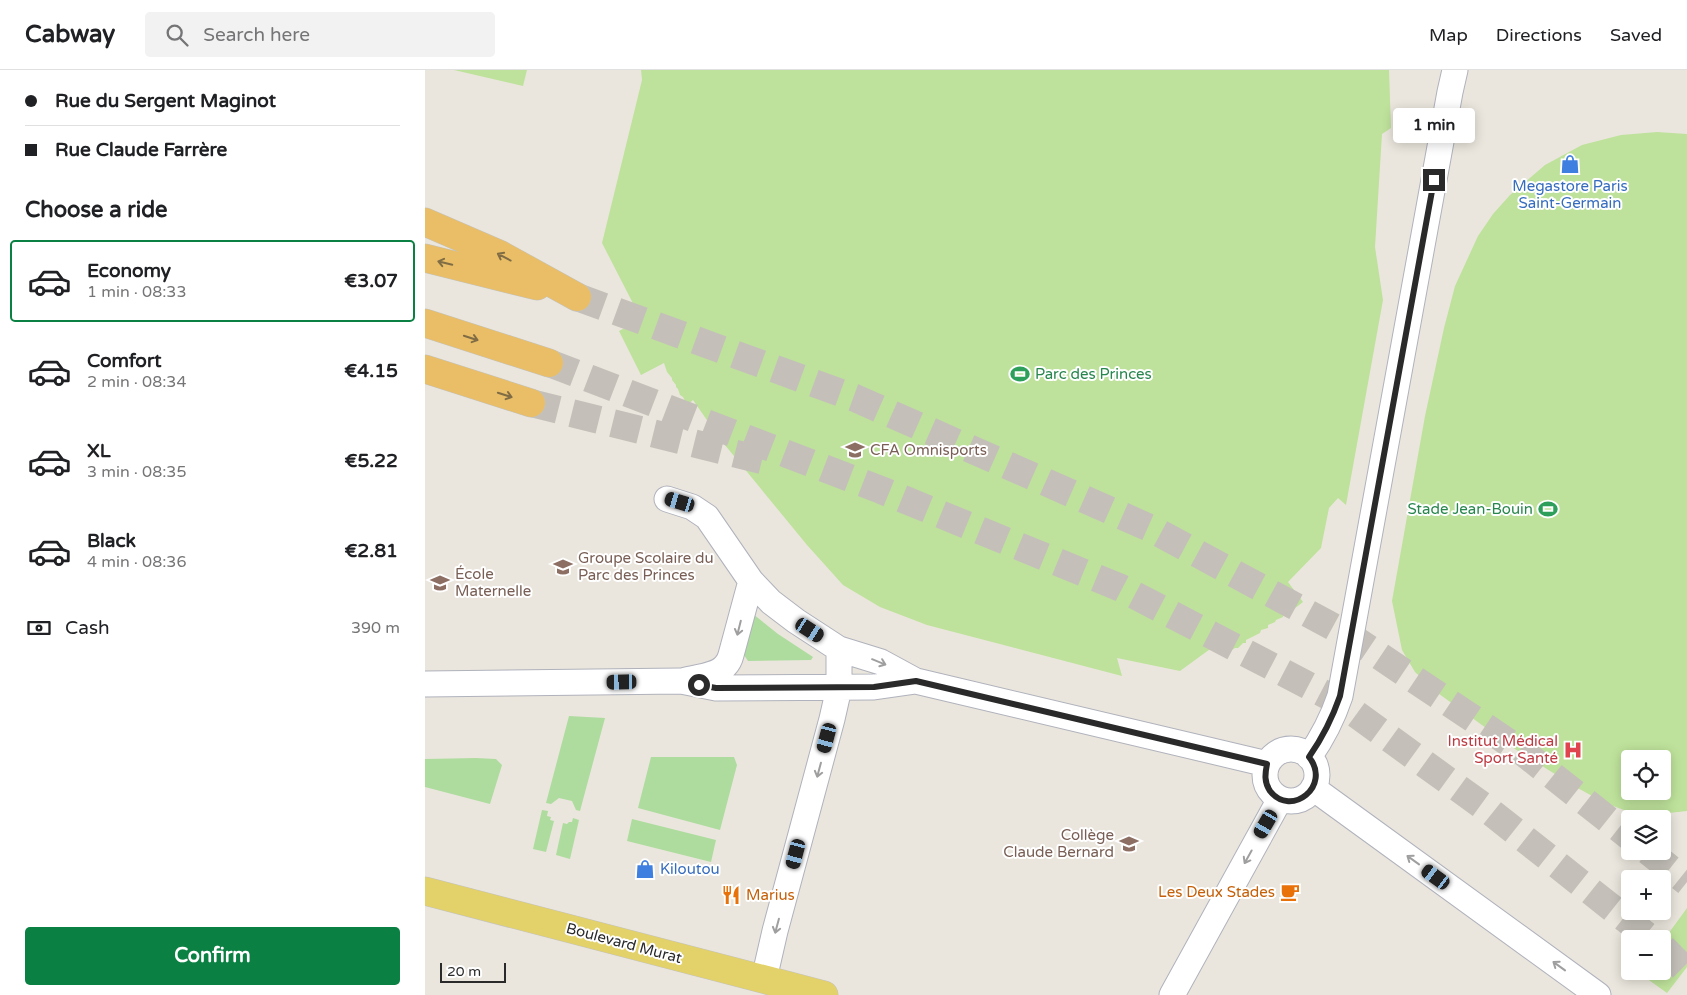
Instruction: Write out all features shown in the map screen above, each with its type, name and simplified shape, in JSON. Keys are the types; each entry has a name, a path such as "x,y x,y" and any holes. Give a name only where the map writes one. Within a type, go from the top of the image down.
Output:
{"highway":[{"path":"425,222 499,254 577,297 425,258"},
{"path":"425,323 549,363"},
{"path":"425,369 531,403"}],"main road":[{"name":"Boulevard Murat","path":"425,891 824,995"}],"street":[{"path":"1309,757 1324,736 1333,718 1340,696 1455,70"},
{"path":"667,498 692,506 707,517 751,581 777,607 839,649 881,662 916,681 1267,764"},
{"path":"681,681 713,673 726,666 731,655 751,581"},
{"path":"764,979 833,719 839,688 839,649"},
{"path":"425,684 681,681 716,688 839,688 874,687 916,681"},
{"path":"1295,750 1309,757 1313,762 1316,775 1313,788 1302,798 1287,801 1273,794 1265,780 1267,764 1272,757 1278,752 1295,750"},
{"path":"1313,788 1598,995"},
{"path":"1172,995 1280,799"}],"green space":[{"path":"454,70 527,70 523,86"},
{"name":"Parc des Princes","path":"641,70 1389,70 1391,128 1382,134 1375,247 1383,300 1346,505 1338,498 1329,508 1321,548 1288,582 1303,602 1283,615 1283,617 1268,625 1268,628 1261,630 1260,633 1246,640 1246,643 1224,655 1217,644 1180,671 1117,658 1122,676 927,625 880,607 843,585 807,545 720,439 693,400 687,405 667,372 664,363 641,375 619,331 641,319 602,243 642,80"},
{"name":"Stade Jean-Bouin","path":"1657,132 1687,134 1687,811 1671,813 1671,810 1624,810 1605,803 1574,786 1515,749 1435,691 1415,672 1402,650 1392,601 1425,416 1455,286 1478,236 1493,214 1510,195 1545,165 1582,145 1621,135"},
{"path":"753,614 778,634 813,657 811,660 748,661 744,655"},
{"path":"569,716 605,718 580,811 576,810 572,801 559,798 551,804 546,803"},
{"path":"651,757 734,757 737,765 720,830 638,808"},
{"path":"425,759 496,759 502,765 490,804 425,787"},
{"path":"542,810 548,811 547,816 551,817 550,820 554,821 546,852 533,849"},
{"path":"573,818 579,820 570,859 556,855 563,823 572,822"},
{"path":"632,819 716,840 711,862 627,841"},
{"path":"1687,908 1687,967 1667,993 1649,980 1671,980 1671,930"}],"tunnel":[{"path":"577,297 855,398 1152,529 1350,636 1524,753 1621,830"},
{"path":"549,363 881,490 1121,588 1338,701 1487,809 1640,930"},
{"path":"531,403 765,461"},
{"path":"1659,860 1687,882"},
{"path":"1671,956 1687,972"}],"place":[{"name":"Megastore Paris Saint-Germain","path":"1570,164"},
{"name":"Parc des Princes","path":"1020,374"},
{"name":"CFA Omnisports","path":"855,450"},
{"name":"Stade Jean-Bouin","path":"1548,509"},
{"name":"Groupe Scolaire du Parc des Princes","path":"563,567"},
{"name":"École Maternelle","path":"440,583"},
{"name":"Institut Médical Sport Santé","path":"1573,750"},
{"name":"Collège Claude Bernard","path":"1129,844"},
{"name":"Kiloutou","path":"645,869"},
{"name":"Les Deux Stades","path":"1290,892"},
{"name":"Marius","path":"731,895"}],"route":[{"path":"699,685 716,688 839,688 874,687 916,681 1267,764 1265,780 1273,794 1287,801 1302,798 1308,794 1313,788 1316,775 1313,762 1309,757 1324,736 1333,718 1340,696 1434,180"}]}
